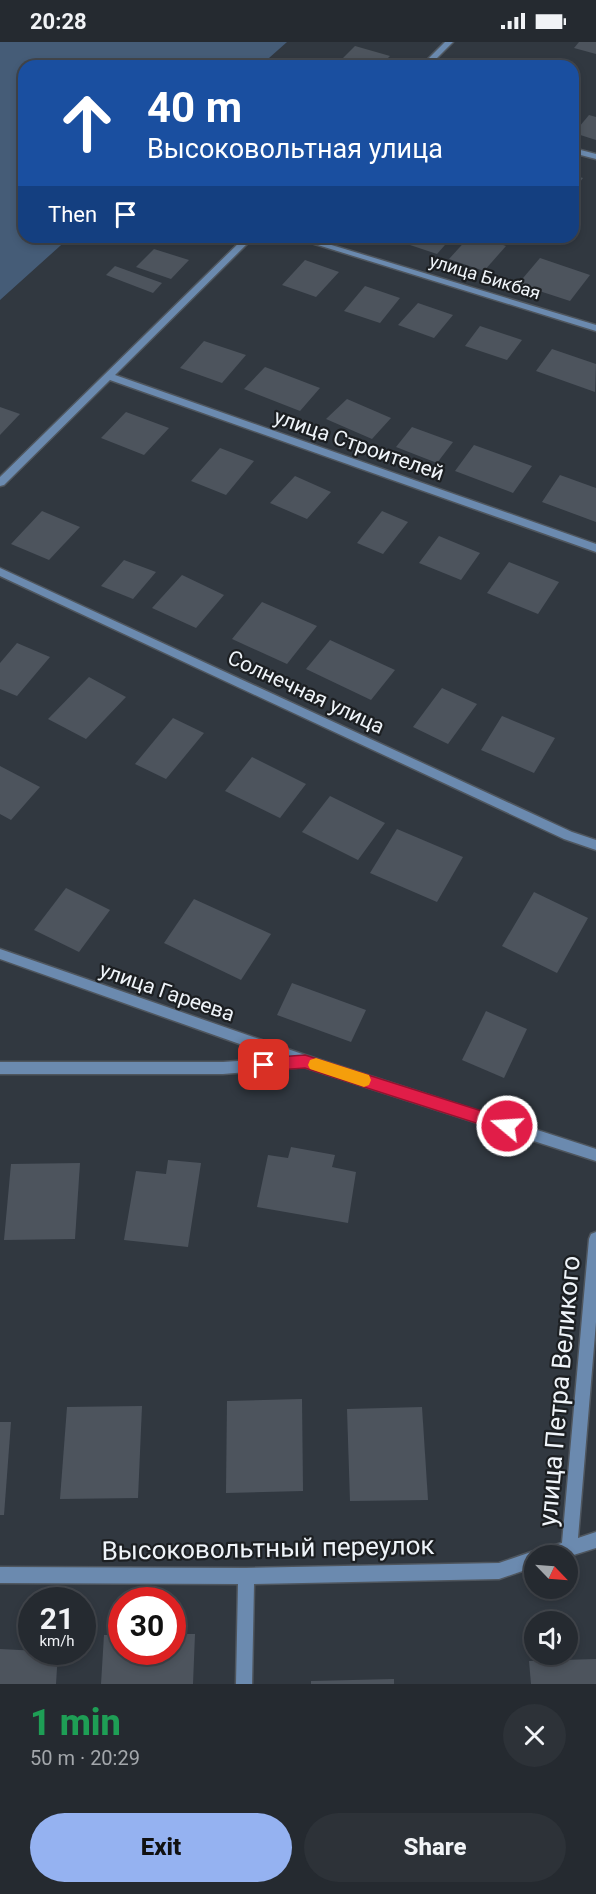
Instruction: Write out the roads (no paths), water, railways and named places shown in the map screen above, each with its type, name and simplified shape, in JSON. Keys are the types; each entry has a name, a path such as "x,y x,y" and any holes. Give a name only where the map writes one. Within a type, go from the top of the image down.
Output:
{"street":[{"path":"430,60 449,42"},
{"path":"579,152 596,157"},
{"path":"0,483 244,243"},
{"name":"улица Бикбая","path":"316,243 596,328"},
{"name":"улица Строителей","path":"109,376 596,548"},
{"name":"Солнечная улица","path":"0,572 568,836 596,844"},
{"name":"улица Гареева","path":"0,954 305,1061 596,1155"},
{"path":"0,1068 223,1068 305,1061"},
{"name":"улица Петра Великого","path":"569,1545 596,1239"},
{"path":"577,1545 596,1540"},
{"name":"Высоковольтный переулок","path":"0,1575 246,1576 499,1571 524,1562"},
{"path":"244,1684 246,1576"}]}
